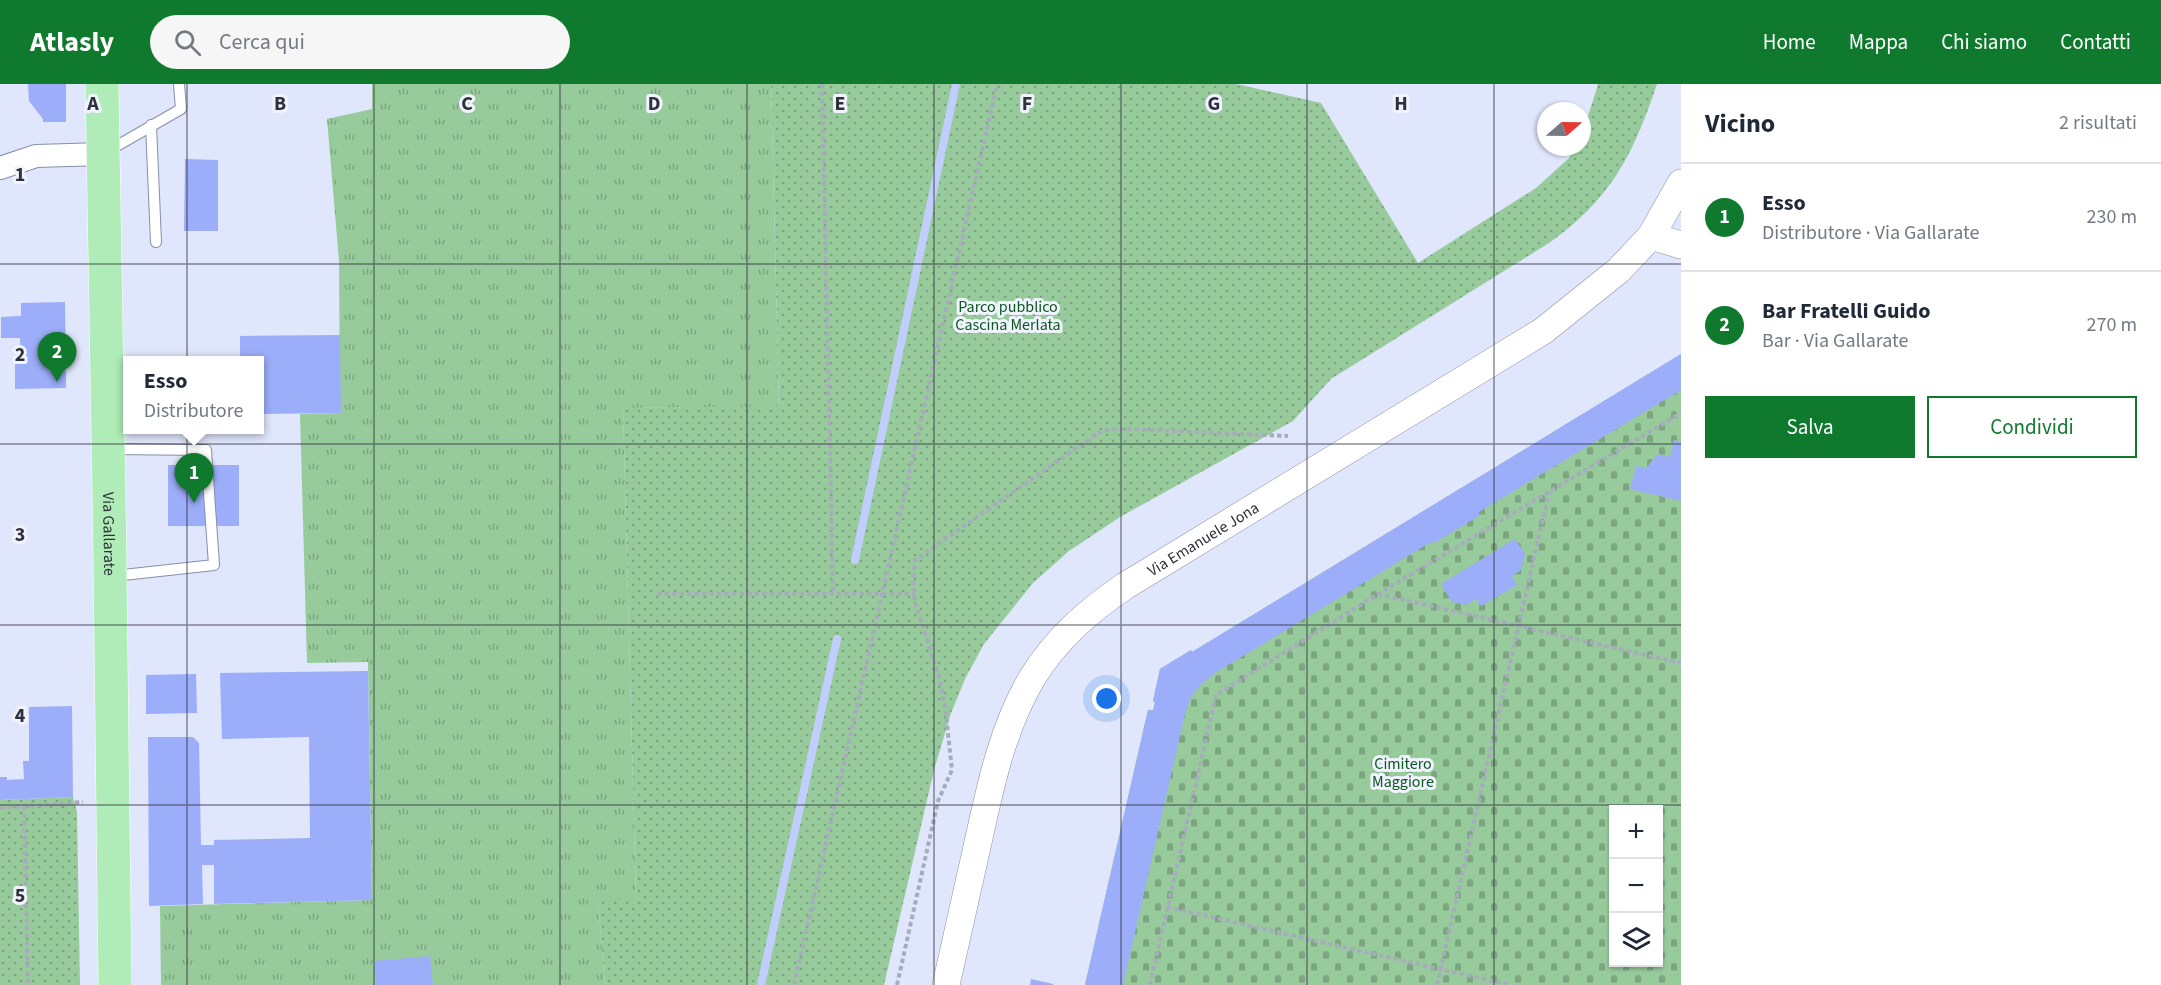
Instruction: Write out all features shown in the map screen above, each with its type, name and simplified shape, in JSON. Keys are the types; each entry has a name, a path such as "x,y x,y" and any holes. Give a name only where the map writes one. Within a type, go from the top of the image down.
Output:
{"main road":[{"name":"Via Gallarate","path":"102,84 111,576 115,985"}],"street":[{"path":"0,168 36,156 103,154"},
{"name":"Via Emanuele Jona","path":"946,985 992,780 1004,742 1032,678 1071,628 1125,586 1543,331 1619,270 1651,236 1681,184"},
{"path":"1651,236 1681,245"}],"lane":[{"path":"103,154 181,109 179,84"},
{"path":"151,125 156,242"},
{"path":"107,449 206,450 214,565 111,576"}],"path":[{"path":"822,84 833,594"},
{"path":"794,985 997,84"},
{"path":"1150,985 1216,695 1378,594 1681,413"},
{"path":"897,985 938,801 952,770 940,680 920,623 914,594 915,560 1098,433 1112,429 1126,429 1288,436"},
{"path":"1437,985 1550,491"},
{"path":"657,594 914,594"},
{"path":"1378,594 1681,663"},
{"path":"0,808 83,802"},
{"path":"24,806 28,985"},
{"path":"1167,908 1510,985"}],"green space":[{"path":"372,84 771,84 779,407 623,408 636,900 598,900 605,985 161,985 160,906 372,900 368,662 307,663 300,414 340,413 339,261 327,119 372,109"},
{"name":"Parco pubblico Cascina Merlata","path":"771,84 1236,84 1321,103 1418,263 1536,188 1570,156 1591,156 1591,107 1598,84 1657,84 1639,133 1617,174 1589,210 1549,243 1331,379 1293,421 1120,517 1069,551 1033,583 984,644 966,677 951,713 934,770 884,985 605,985 598,900 636,899 623,408 779,406"},
{"name":"Cimitero Maggiore","path":"1681,354 1681,985 1085,985 1148,710 1153,710 1155,702 1153,701 1160,669 1191,650 1192,652"},
{"path":"73,797 77,812 80,985 0,985 0,800"}],"building":[{"path":"28,84 66,84 66,122 43,122 29,101"},
{"path":"185,159 218,160 218,231 184,231"},
{"path":"65,302 66,388 15,389 15,363 21,362 20,338 1,338 1,317 21,316 21,303"},
{"path":"340,335 341,413 264,414 264,356 240,356 240,336"},
{"path":"1681,354 1681,390 1479,512 1479,516 1434,543 1431,542 1215,673 1200,685 1190,699 1184,718 1123,985 1085,985 1148,710 1153,711 1160,669 1191,650 1192,652"},
{"path":"1674,440 1681,442 1681,501 1630,489 1636,466 1646,468 1658,454 1670,457"},
{"path":"168,465 239,465 239,526 168,526"},
{"path":"1515,539 1525,554 1521,570 1512,576 1517,585 1481,606 1476,599 1466,605 1452,602 1441,584"},
{"path":"368,671 372,900 214,904 214,865 202,865 203,904 149,906 148,737 193,737 199,743 201,845 214,845 214,840 310,838 309,737 222,739 220,673"},
{"path":"196,674 197,713 146,714 146,675"},
{"path":"72,706 73,797 0,800 0,777 7,777 7,780 24,779 23,761 29,761 29,707"},
{"path":"430,956 433,985 376,985 374,961"},
{"path":"1031,979 1053,984 1053,985 1030,985"}],"waterway":[{"path":"855,560 956,84"},
{"path":"761,985 837,639"}],"place":[{"name":"Bar Fratelli Guido","path":"57,382"},
{"name":"Esso","path":"194,503"}]}
